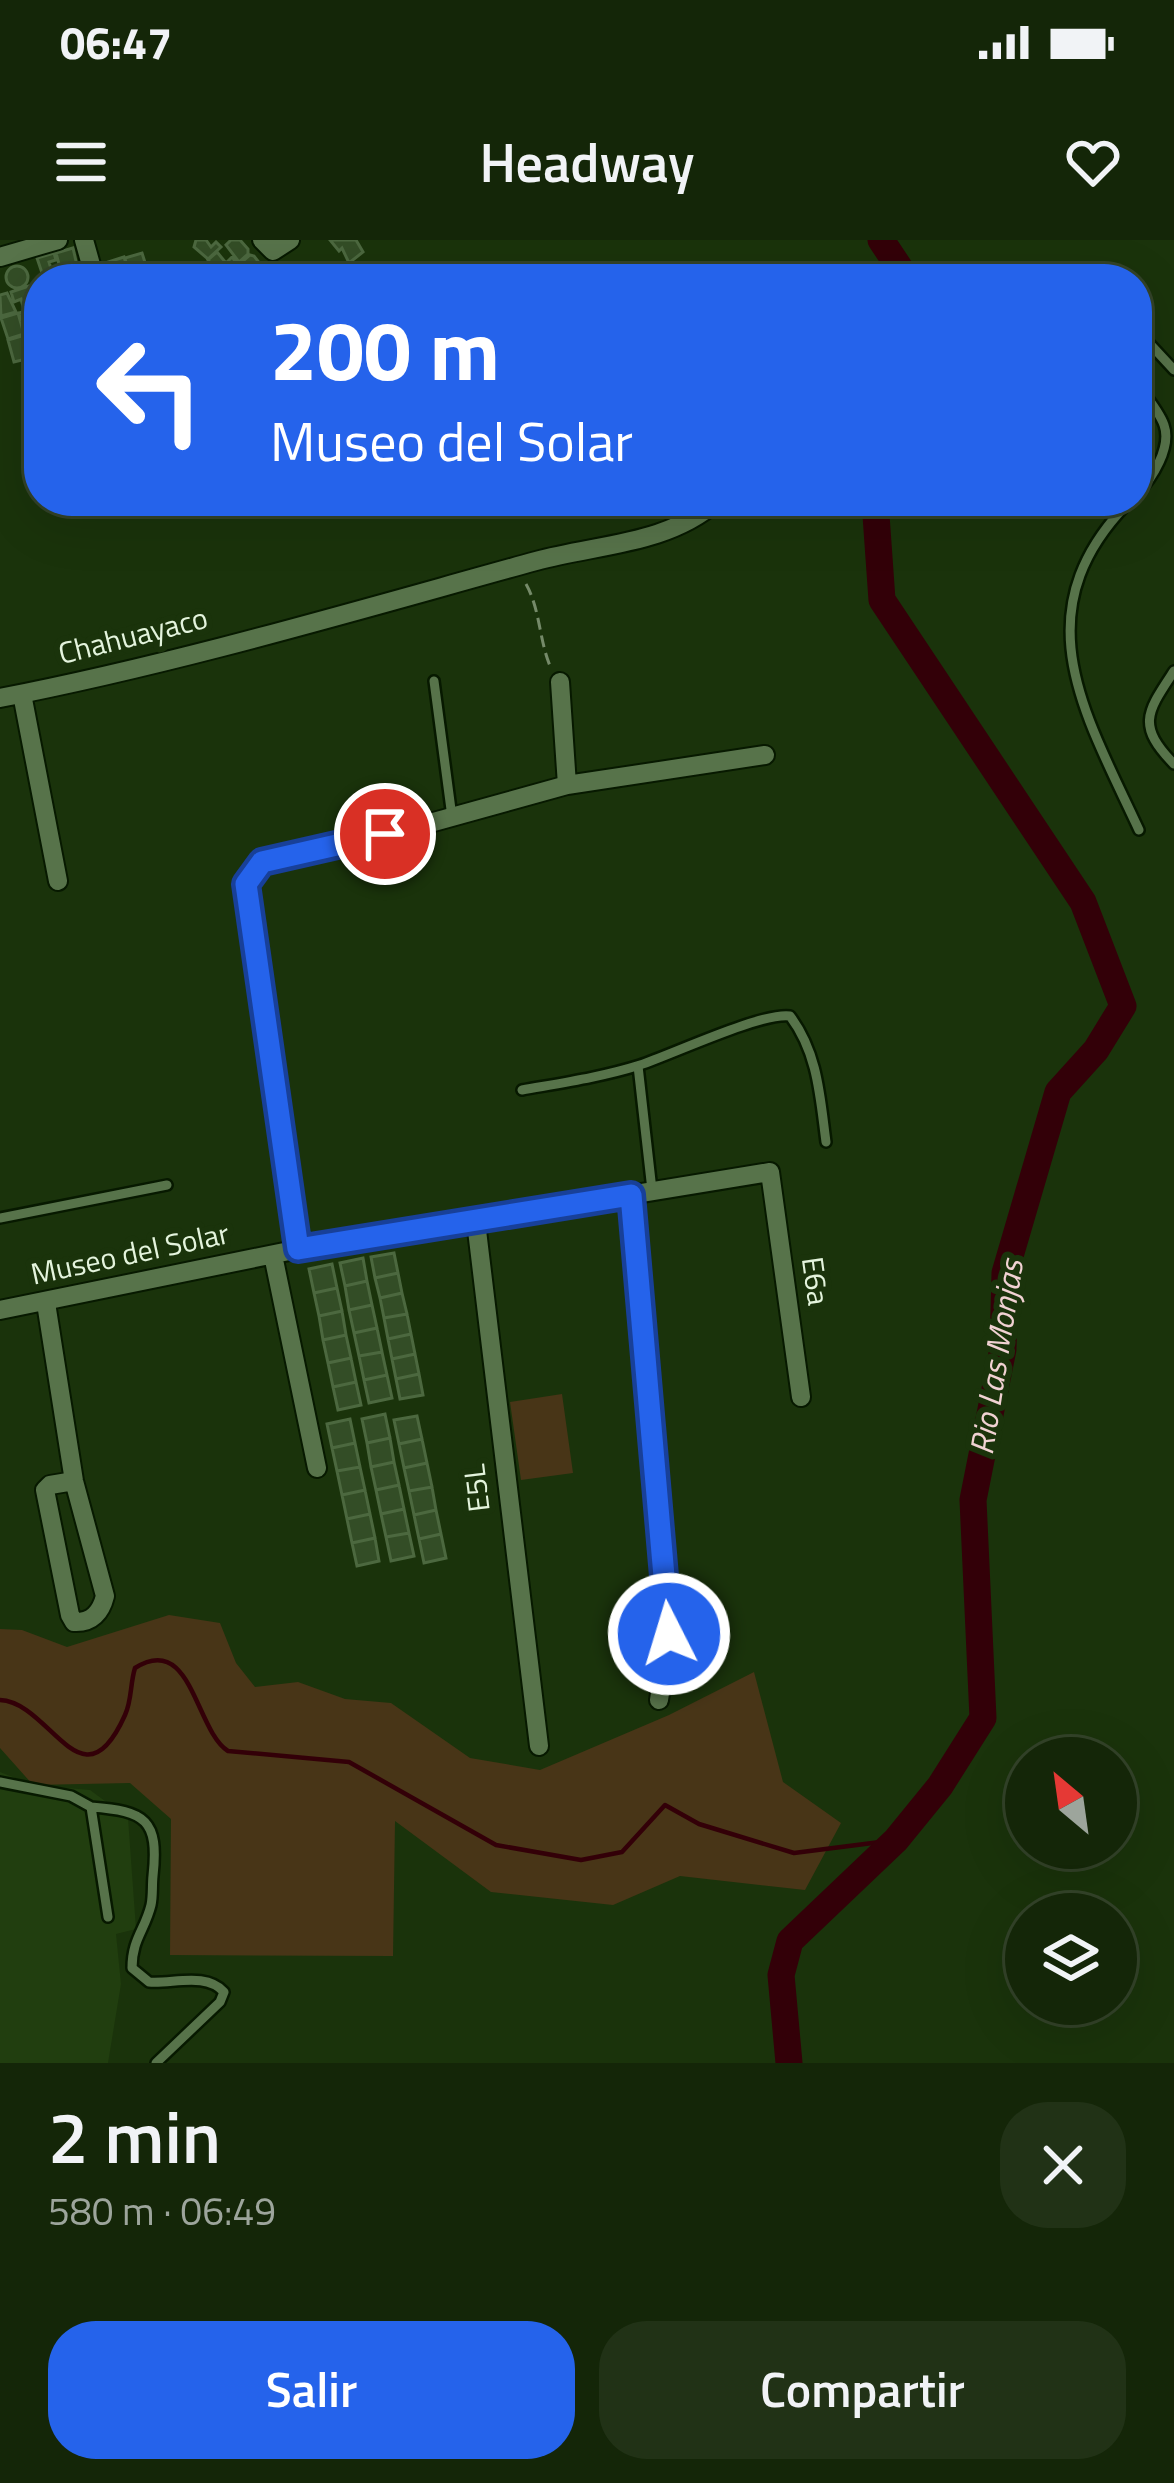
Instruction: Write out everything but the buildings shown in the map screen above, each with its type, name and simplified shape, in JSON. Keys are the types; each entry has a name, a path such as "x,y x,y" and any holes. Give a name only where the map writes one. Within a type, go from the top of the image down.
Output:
{"street":[{"path":"0,257 58,240"},
{"path":"262,240 273,251 290,240"},
{"name":"Chahuayaco","path":"0,698 280,630 575,550 648,538 693,516"},
{"path":"560,682 567,784"},
{"path":"22,694 58,881"},
{"path":"298,1249 246,884 262,862 430,824 567,784 766,755"},
{"name":"Museo del Solar","path":"0,1310 298,1249 770,1172"},
{"name":"E6a","path":"770,1172 801,1397"},
{"path":"631,1195 669,1634 659,1700"},
{"name":"E5L","path":"476,1222 539,1746"},
{"path":"273,1255 316,1468"},
{"path":"46,1303 74,1481 106,1596 101,1610 82,1622 74,1622 70,1615 45,1490 74,1481"}],"lane":[{"path":"1152,346 1174,370"},
{"path":"1152,406 1164,424 1166,441 1152,474"},
{"path":"1117,516 1101,534 1079,581 1068,632 1078,698 1139,830"},
{"path":"1174,671 1151,706 1147,723 1156,746 1174,764"},
{"path":"434,681 452,817"},
{"path":"522,1090 638,1066 780,1014 790,1016 808,1046 817,1074 826,1142"},
{"path":"638,1066 652,1190"},
{"path":"0,1218 167,1185"},
{"path":"0,1782 71,1796 91,1807 132,1811 149,1824 156,1848 151,1907 132,1943 132,1968 149,1982 200,1980 215,1982 224,1992 220,2002 156,2063"},
{"path":"91,1807 108,1917"}],"path":[{"path":"506,569 522,577 530,588 545,653 560,682"}],"shaded area":[{"path":"562,1394 573,1473 521,1480 510,1402"},
{"path":"169,1615 220,1623 236,1663 255,1687 298,1682 345,1699 391,1703 470,1758 540,1770 669,1715 754,1672 783,1782 841,1823 805,1890 680,1876 613,1905 491,1892 395,1821 393,1956 170,1955 171,1819 130,1783 33,1785 0,1748 0,1629 22,1630 67,1647"},
{"path":"0,1772 33,1785 90,1790 128,1818 136,1929 116,1934 121,1984 108,2063 0,2063"}],"waterway":[{"path":"881,240 897,264"},
{"name":"Rio Las Monjas","path":"789,2063 781,1975 790,1941 896,1840 940,1786 983,1718 973,1500 1003,1349 1005,1273 1058,1092 1096,1050 1123,1006 1083,902 882,600 876,516"},
{"path":"0,1700 18,1705 80,1753 94,1753 109,1742 125,1715 135,1668 154,1660 169,1663 181,1673 217,1740 228,1751 349,1762 496,1845 581,1860 622,1852 665,1805 699,1824 794,1853 896,1840"}],"route":[{"path":"385,834 262,862 246,884 298,1249 631,1195 669,1634"}]}
